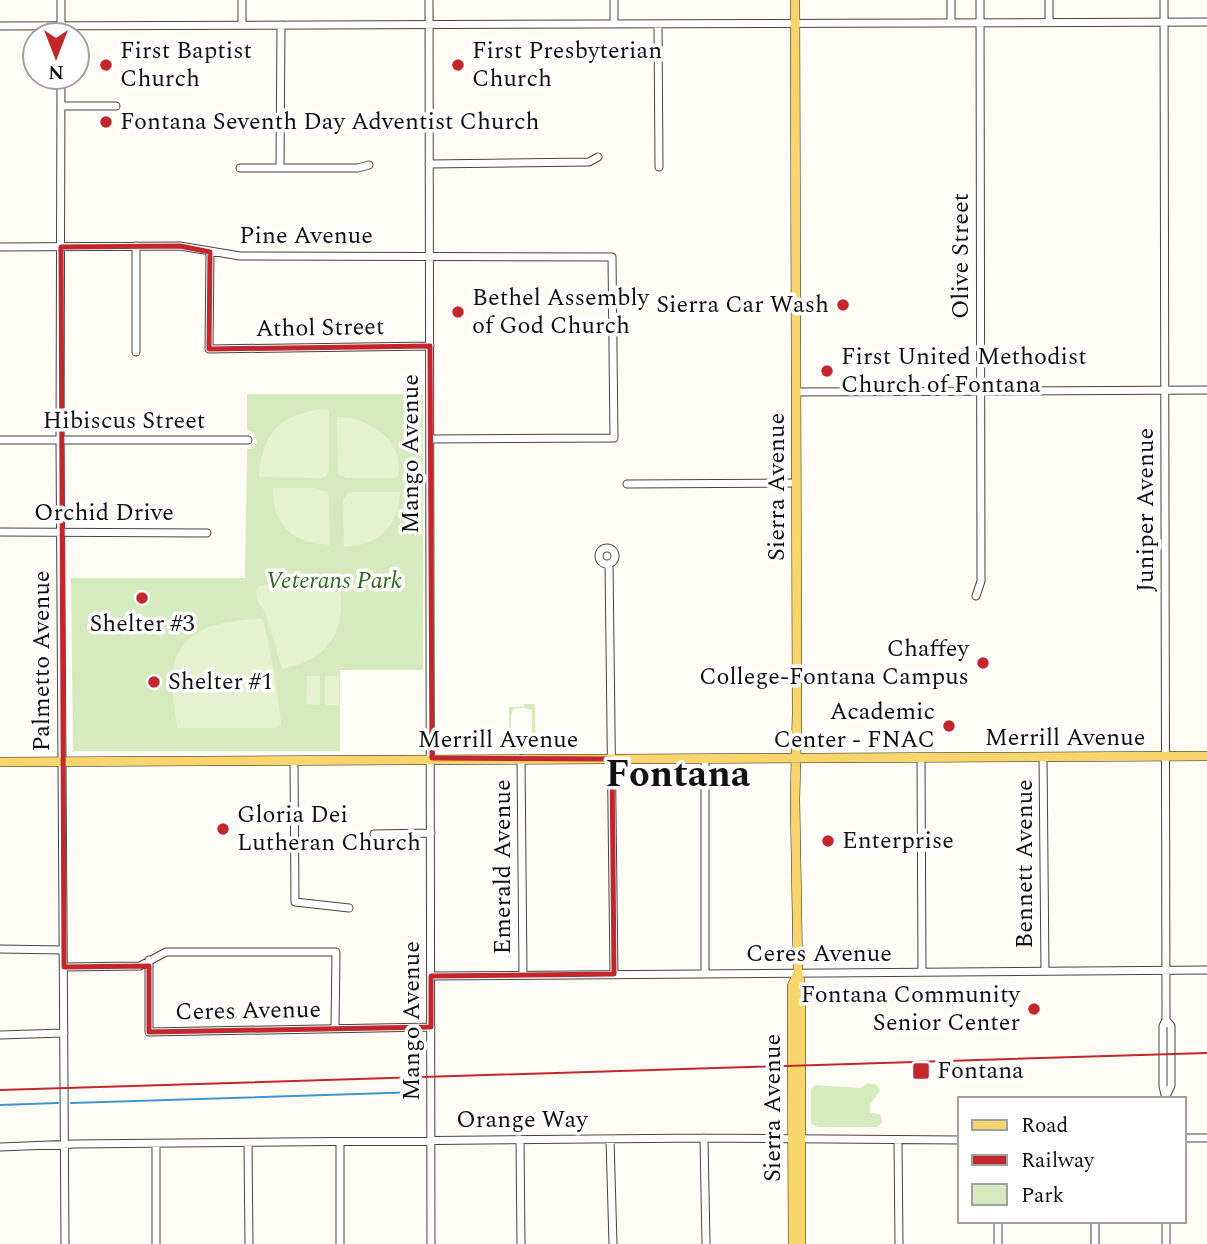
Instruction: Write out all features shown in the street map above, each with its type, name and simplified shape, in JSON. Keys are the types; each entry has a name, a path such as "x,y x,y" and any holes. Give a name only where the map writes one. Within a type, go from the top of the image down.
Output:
{"main road":[{"name":"Sierra Avenue","path":"793,1244 801,986 798,973 796,759 795,0"},
{"name":"Merrill Avenue","path":"0,762 1207,756"},
{"name":"Sierra Avenue","path":"797,1140 801,1244"}],"street":[{"path":"61,0 61,21"},
{"path":"242,0 242,25"},
{"name":"Mango Avenue","path":"429,0 431,1244"},
{"path":"614,0 614,23"},
{"path":"951,0 951,23"},
{"name":"Olive Street","path":"976,596 981,581 980,0"},
{"path":"1049,0 1049,22"},
{"name":"Juniper Avenue","path":"1164,0 1166,1020 1163,1026 1163,1086 1166,1097"},
{"path":"91,25 1207,22"},
{"path":"280,167 281,24"},
{"path":"658,24 660,167"},
{"path":"0,26 21,26"},
{"name":"Palmetto Avenue","path":"61,91 60,440 65,1244"},
{"path":"61,106 116,106"},
{"path":"429,164 589,162 598,157"},
{"path":"240,168 358,168 369,165"},
{"path":"136,246 136,352"},
{"name":"Pine Avenue","path":"0,247 180,246 240,256 612,257 614,438 430,439"},
{"name":"Athol Street","path":"210,252 209,349 430,346"},
{"path":"796,392 1207,390"},
{"name":"Hibiscus Street","path":"0,440 248,440"},
{"path":"627,484 796,483"},
{"name":"Orchid Drive","path":"0,533 207,533"},
{"path":"609,564 614,974"},
{"name":"Bennett Avenue","path":"1043,757 1045,971"},
{"path":"921,758 922,972"},
{"name":"Emerald Avenue","path":"522,759 523,975"},
{"path":"705,759 705,974"},
{"path":"293,761 295,902 349,908"},
{"path":"374,834 432,833"},
{"path":"0,949 63,950"},
{"path":"64,967 140,966 166,951 336,952 335,1028"},
{"name":"Ceres Avenue","path":"149,960 149,1032 431,1027"},
{"name":"Ceres Avenue","path":"431,976 1207,970"},
{"path":"0,1035 64,1033"},
{"path":"704,1138 706,1244"},
{"path":"1186,1138 1207,1138"},
{"path":"520,1139 521,1244"},
{"name":"Orange Way","path":"0,1147 520,1139 958,1140"},
{"path":"610,1139 613,1244"},
{"path":"898,1141 899,1244"},
{"path":"340,1142 340,1244"},
{"path":"248,1143 249,1244"},
{"path":"156,1144 156,1244"},
{"path":"998,1223 998,1244"},
{"path":"1095,1223 1095,1244"},
{"path":"1166,1223 1166,1244"}],"highlighted area":[{"path":"180,246 210,252 209,349 430,346 432,758 612,759 614,974 431,976 431,1027 149,1032 149,966 64,967 61,247"}],"green space":[{"name":"Veterans Park","path":"247,394 423,394 423,670 340,670 340,751 73,751 71,578 245,578 247,449 255,448 257,442 254,433 247,430"},
{"path":"322,409 329,410 329,470 326,476 259,477 264,449 276,429 294,416"},
{"path":"337,417 361,421 391,442 399,465 397,478 347,478 338,474"},
{"path":"273,488 315,488 327,492 330,545 305,541 281,523 274,502"},
{"path":"349,492 400,492 395,516 384,532 367,543 344,547 343,500"},
{"path":"337,578 341,611 333,638 314,657 282,669 265,611 257,601 256,590 259,586"},
{"path":"263,619 275,675 281,724 275,728 177,728 172,677 181,649 189,639 211,627"},
{"path":"307,676 320,676 320,705 306,704"},
{"path":"325,676 339,676 339,705 325,705"},
{"path":"524,704 534,704 535,707 536,746 509,747 509,707 524,707","holes":["513,709 532,710 532,740 522,743 511,739"]},
{"path":"868,1083 877,1085 880,1091 870,1104 870,1113 880,1114 882,1122 878,1127 818,1127 811,1124 811,1089 815,1085 861,1088"}],"waterway":[{"path":"71,1103 420,1092"},
{"path":"0,1105 58,1103"}],"railway":[{"path":"0,1090 1207,1053"}],"place":[{"name":"First Baptist Church","path":"106,65"},
{"name":"First Presbyterian Church","path":"458,65"},
{"name":"Fontana Seventh Day Adventist Church","path":"106,122"},
{"name":"Sierra Car Wash","path":"843,305"},
{"name":"Bethel Assembly of God Church","path":"458,312"},
{"name":"First United Methodist Church of Fontana","path":"827,371"},
{"name":"Shelter #3","path":"142,598"},
{"name":"Chaffey College-Fontana Campus","path":"983,663"},
{"name":"Shelter #1","path":"154,682"},
{"name":"Academic Center - FNAC","path":"949,726"},
{"name":"Gloria Dei Lutheran Church","path":"223,829"},
{"name":"Enterprise","path":"828,841"},
{"name":"Fontana Community Senior Center","path":"1034,1009"},
{"name":"Fontana","path":"921,1071"}],"district":[{"name":"Fontana","path":"678,775"}]}
